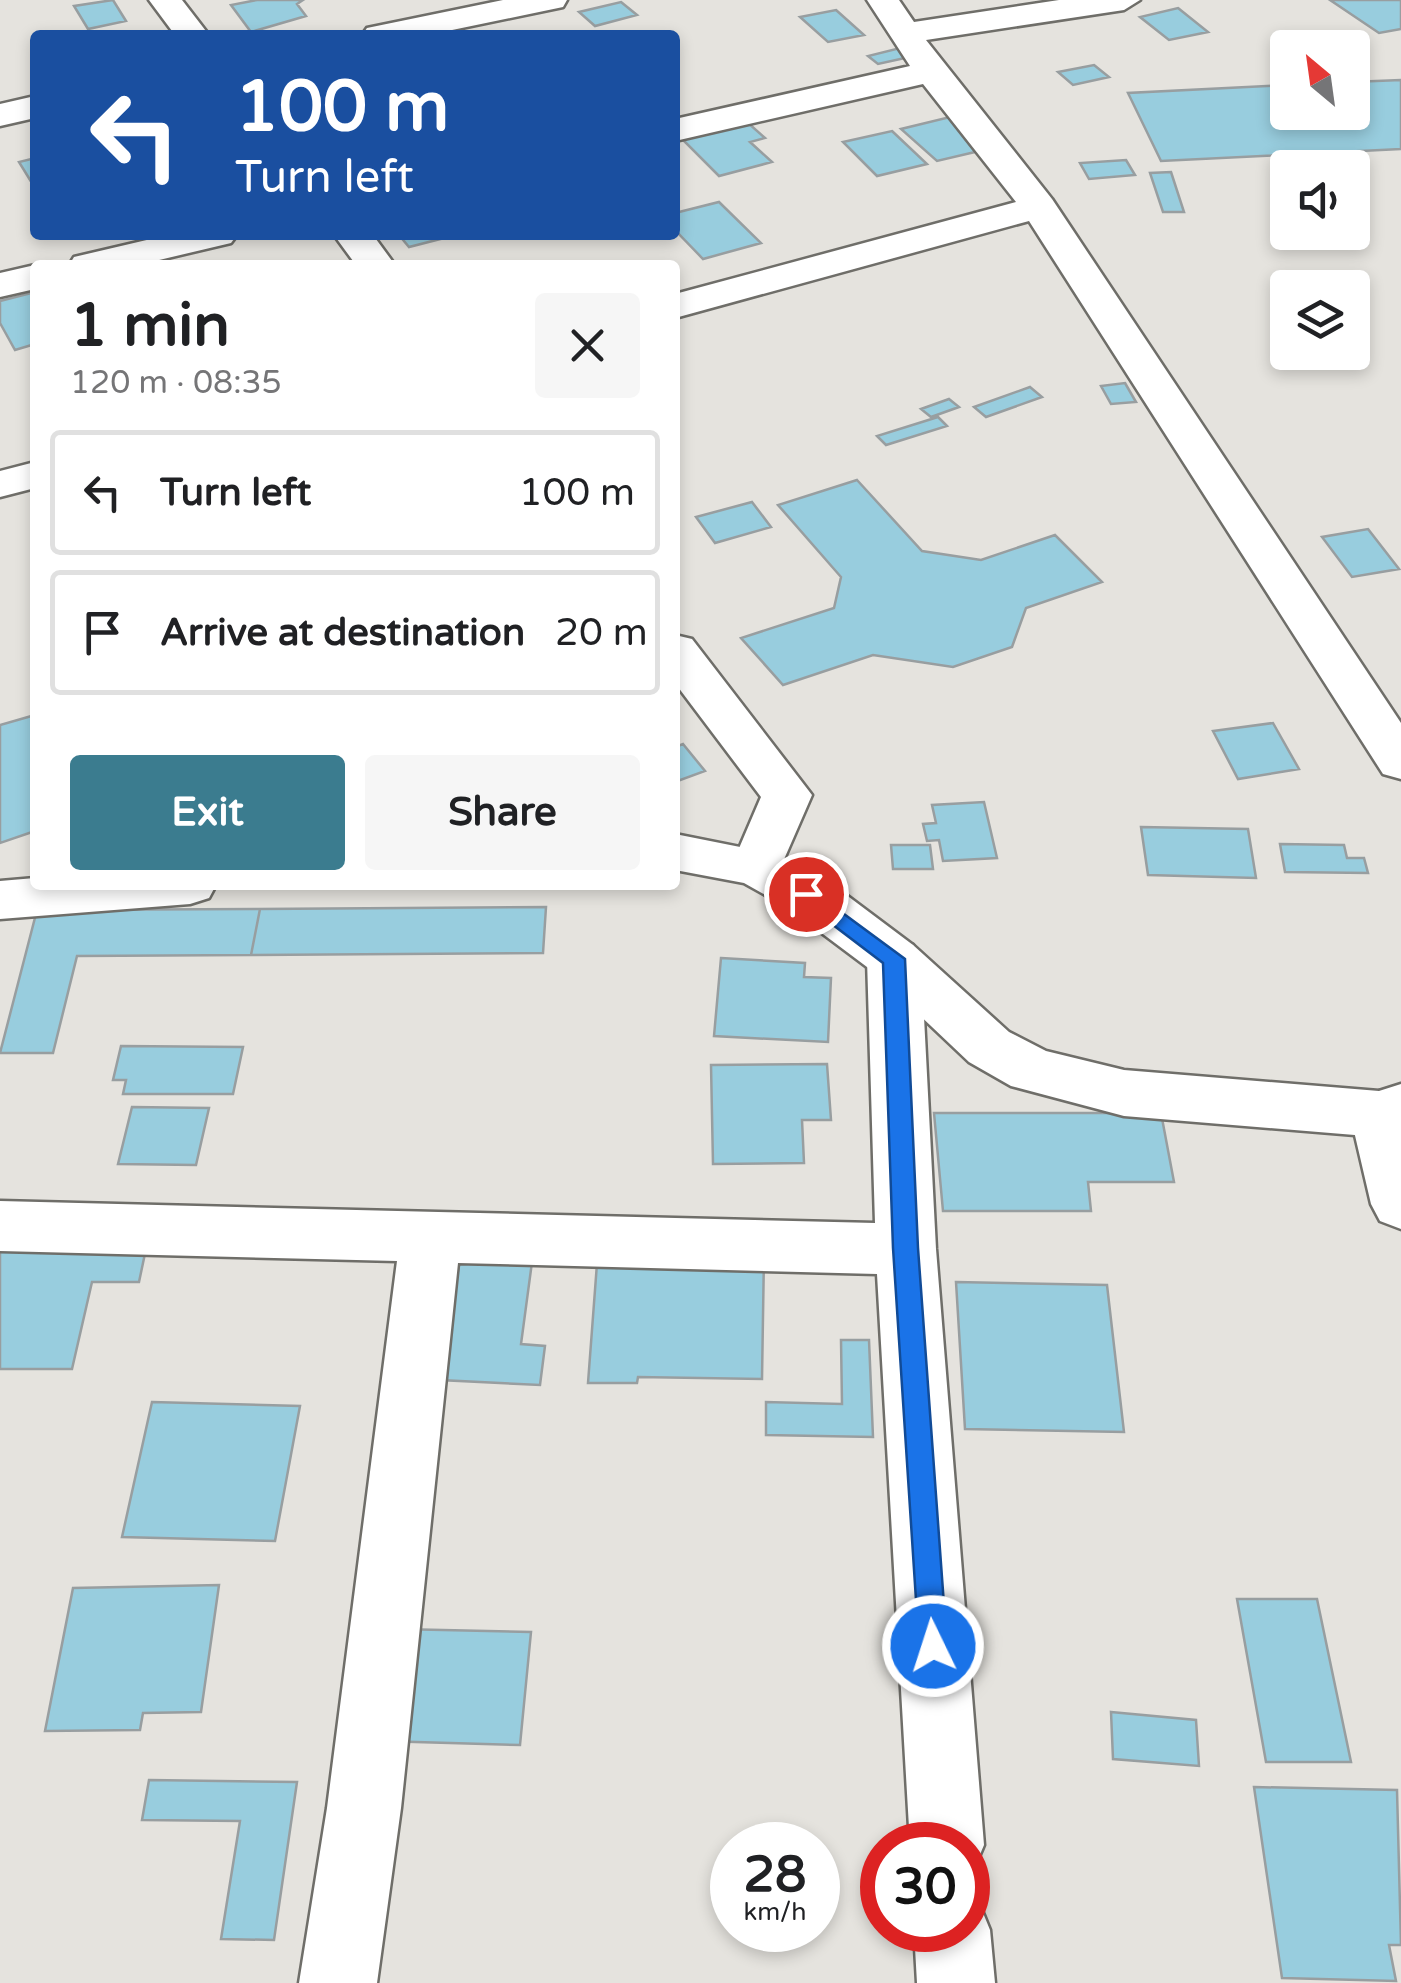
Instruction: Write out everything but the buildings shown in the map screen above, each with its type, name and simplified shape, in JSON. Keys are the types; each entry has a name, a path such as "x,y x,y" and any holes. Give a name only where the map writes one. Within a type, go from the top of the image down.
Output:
{"street":[{"path":"166,0 188,30"},
{"path":"404,30 551,0"},
{"path":"894,16 1124,0"},
{"path":"894,16 932,72 1039,206 1401,762"},
{"path":"680,129 932,72"},
{"path":"0,115 30,108"},
{"path":"680,305 1039,206"},
{"path":"110,260 196,240"},
{"path":"357,240 372,260"},
{"path":"0,285 30,278"},
{"path":"0,484 30,476"},
{"path":"680,656 787,795 757,866"},
{"path":"680,853 757,866 806,894 894,959 989,1047 1032,1070 1124,1093 1390,1110 1401,1204"},
{"path":"0,900 127,890"},
{"path":"894,959 906,1248 945,1822"},
{"path":"0,1226 906,1248"},
{"path":"338,1983 364,1808 430,1236"},
{"path":"954,1952 956,1983"}],"route":[{"path":"806,894 894,959 906,1248 933,1646"}]}
